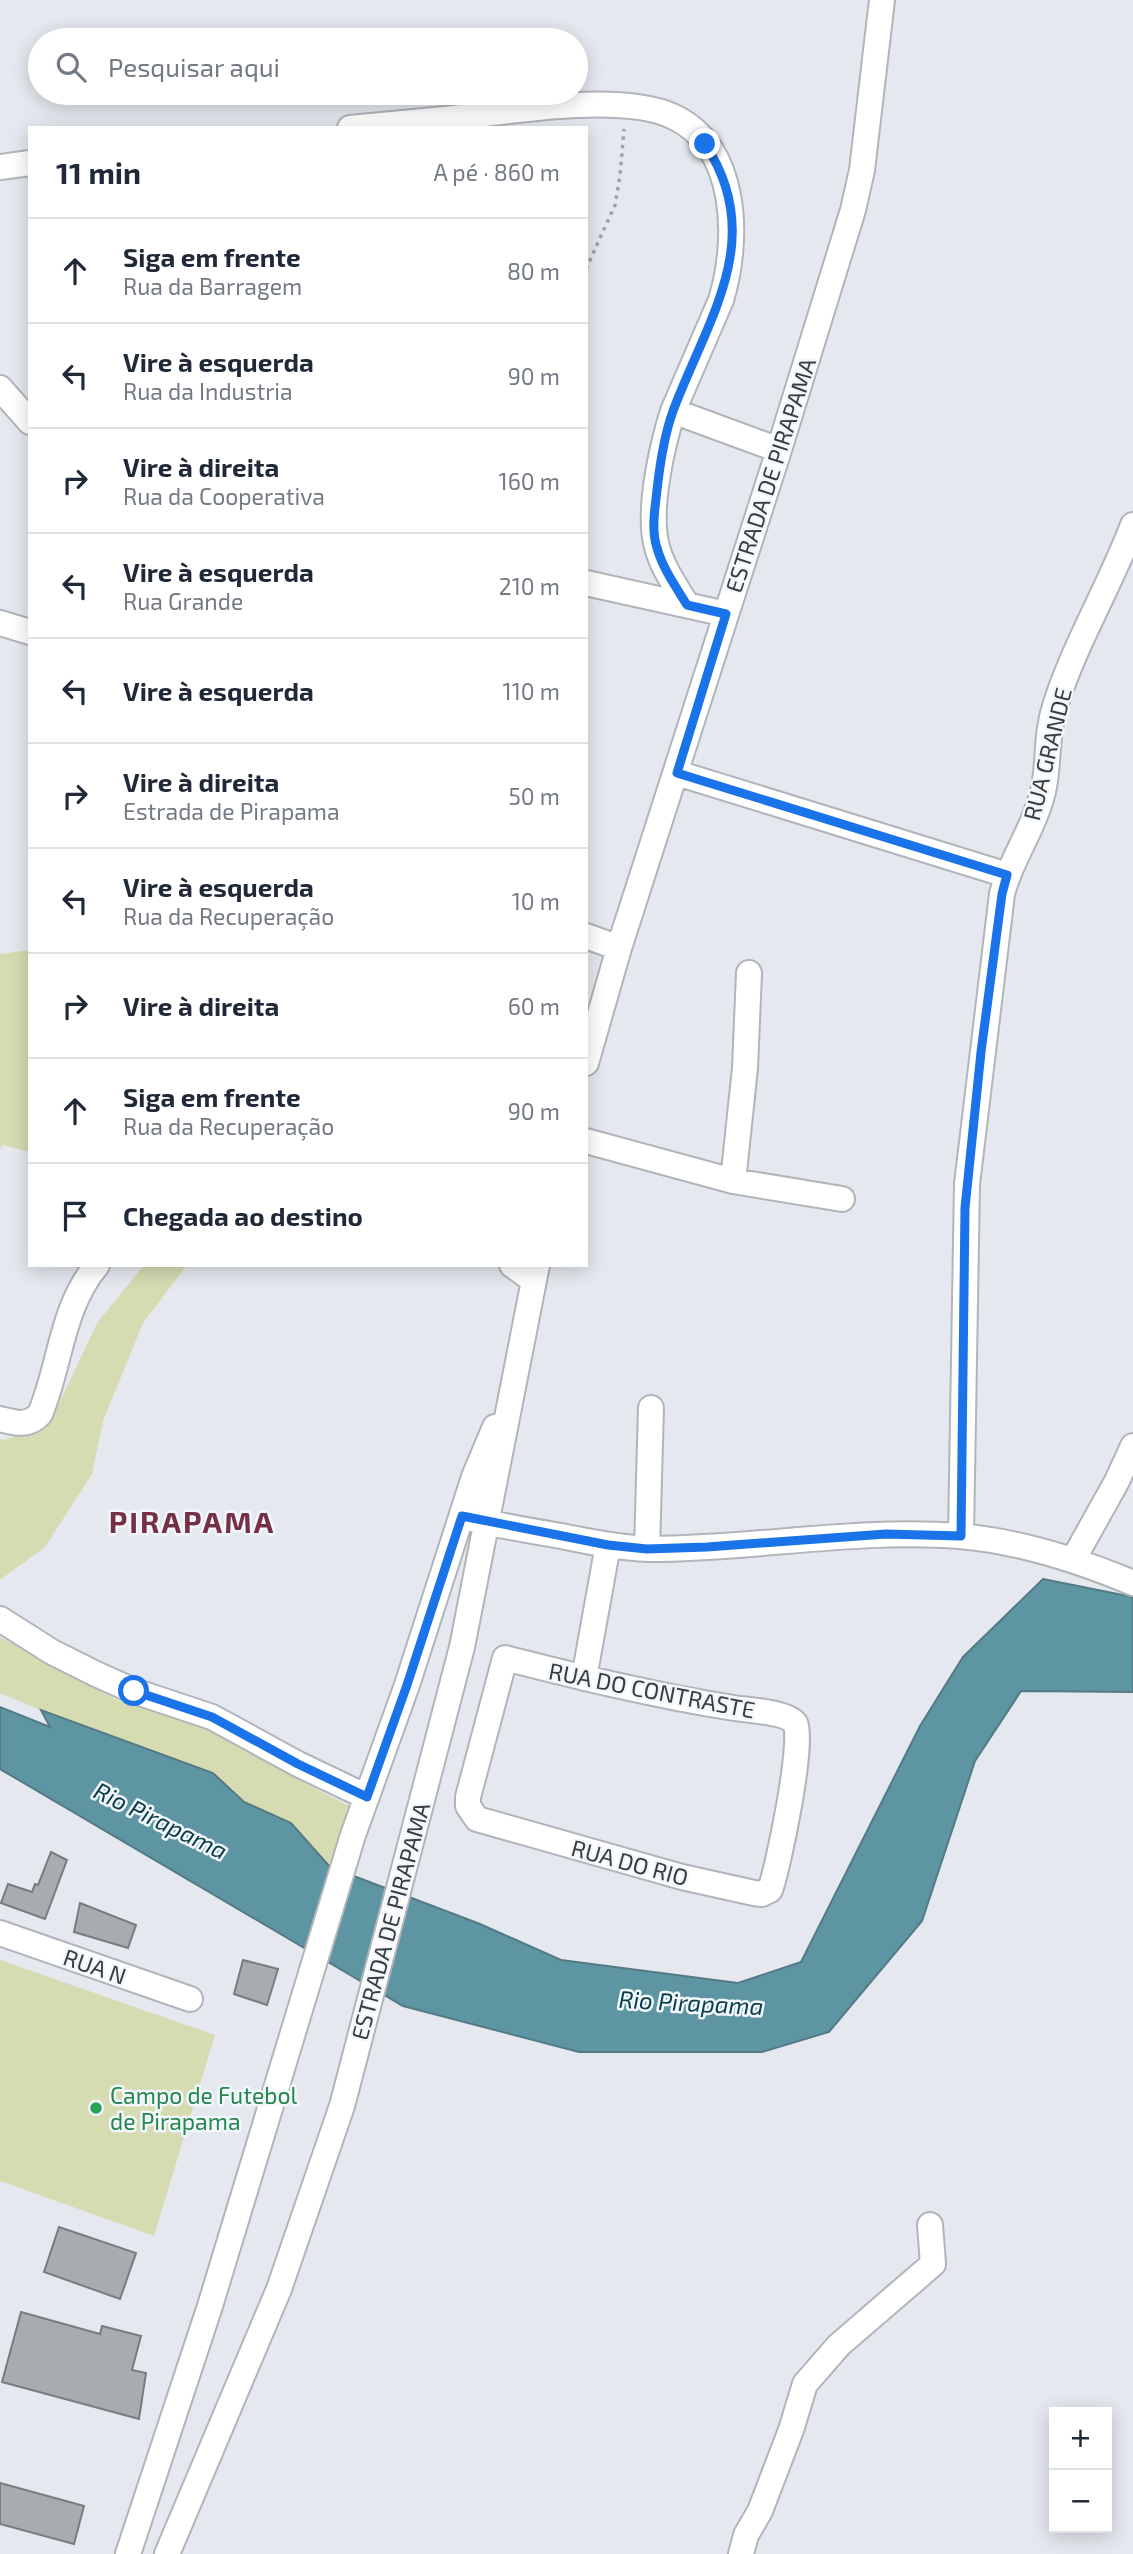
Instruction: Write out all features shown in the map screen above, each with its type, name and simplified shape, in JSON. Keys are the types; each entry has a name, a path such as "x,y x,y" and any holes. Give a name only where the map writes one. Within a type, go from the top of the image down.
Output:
{"street":[{"name":"ESTRADA DE PIRAPAMA","path":"588,1056 619,948 677,773 838,259 862,170 882,0"},
{"path":"389,126 561,107 626,106 672,116 691,128 715,159 730,195 731,237 726,284 673,411 663,452 654,531 663,564 687,605"},
{"path":"0,167 28,163"},
{"path":"0,388 28,420"},
{"path":"673,411 779,450"},
{"name":"RUA GRANDE","path":"961,1536 967,1174 1002,894 1007,875 1040,804 1045,783 1046,742 1056,702 1133,525"},
{"path":"588,583 726,614"},
{"path":"0,622 28,631"},
{"path":"677,773 1007,875"},
{"path":"588,937 619,948"},
{"path":"733,1181 745,1068 750,972"},
{"path":"588,1142 733,1181 842,1199"},
{"path":"0,1420 24,1424 36,1419 40,1414 75,1298 95,1267"},
{"path":"518,1267 535,1273"},
{"name":"ESTRADA DE PIRAPAMA","path":"167,2554 279,2289 332,2139 462,1647 535,1273"},
{"path":"128,2554 211,2306 353,1835 407,1685 481,1457 510,1396"},
{"path":"647,1549 652,1408"},
{"path":"1073,1559 1112,1491 1133,1446"},
{"path":"462,1516 608,1545 647,1549 886,1534 961,1536 1073,1559 1133,1583"},
{"path":"584,1678 608,1545"},
{"path":"0,1619 52,1652 96,1674 134,1691 212,1717 298,1764 367,1797"},
{"name":"RUA DO CONTRASTE","path":"505,1658 685,1700 792,1720 797,1727 798,1747 782,1844 770,1891 762,1894"},
{"name":"RUA DO RIO","path":"505,1658 470,1787 468,1806 477,1819 682,1877 762,1894"},
{"name":"RUA N","path":"0,1933 190,1998"},
{"path":"741,2554 791,2430 805,2384 839,2345 933,2264 930,2225"}],"path":[{"path":"588,265 606,227 618,191 626,106"}],"green space":[{"path":"28,950 28,1151 3,1145 0,1149 0,954"},
{"path":"142,1267 185,1267 143,1323 103,1421 92,1474 45,1547 0,1580 0,1439 5,1440 50,1423 97,1323"},
{"path":"0,1637 115,1699 214,1732 273,1760 316,1789 351,1807 330,1867 291,1823 244,1802 213,1773 99,1735 0,1693"},
{"name":"Campo de Futebol de Pirapama","path":"0,1960 215,2035 154,2236 0,2181"}],"water":[{"name":"Rio Pirapama","path":"1043,1579 1133,1597 1133,1692 1021,1691 975,1761 922,1921 829,2032 762,2052 579,2052 403,2006 0,1769 0,1707 50,1727 41,1710 213,1773 244,1802 291,1823 330,1867 480,1924 561,1960 738,1983 801,1962 920,1726 963,1657"}],"building":[{"path":"51,1852 67,1860 45,1919 1,1903 8,1884 32,1892 35,1884 38,1885"},
{"path":"80,1903 136,1925 128,1948 74,1932"},
{"path":"243,1960 278,1969 267,2005 234,1994"},
{"path":"59,2227 136,2253 120,2299 44,2272"},
{"path":"21,2312 100,2334 102,2326 141,2336 132,2370 146,2373 139,2419 2,2382"},
{"path":"0,2483 84,2506 74,2544 0,2524"}],"place":[{"name":"Campo de Futebol de Pirapama","path":"96,2108"}],"district":[{"name":"PIRAPAMA","path":"192,1521"}],"route":[{"path":"134,1691 212,1717 298,1764 367,1797 462,1516 608,1545 647,1549 886,1534 961,1536 965,1208 981,1052 1002,894 1007,875 677,773 726,614 687,605 663,564 654,531 657,485 667,431 715,314 726,284 729,265 730,195 715,159 705,144"}]}
